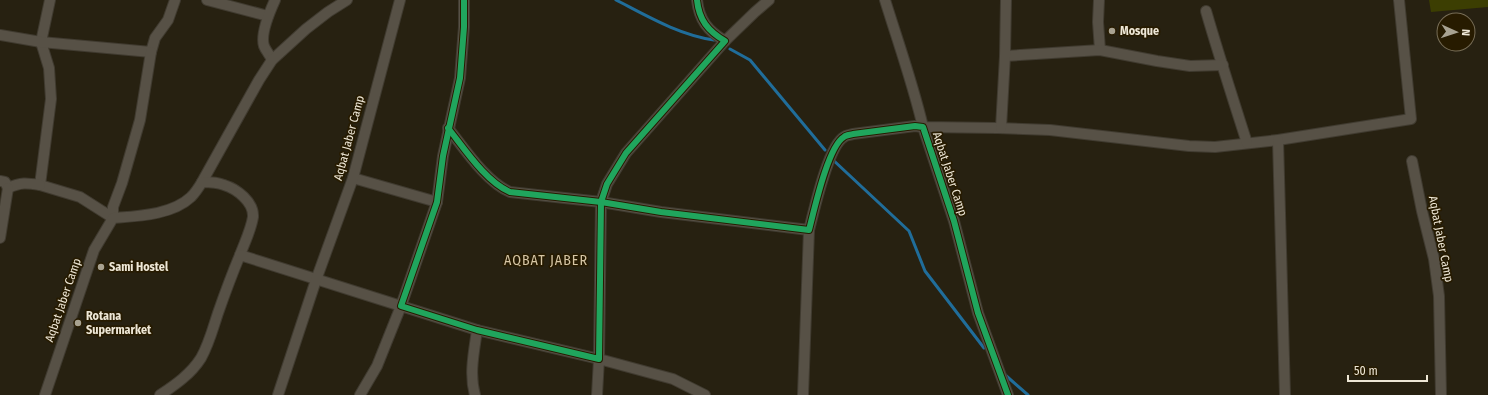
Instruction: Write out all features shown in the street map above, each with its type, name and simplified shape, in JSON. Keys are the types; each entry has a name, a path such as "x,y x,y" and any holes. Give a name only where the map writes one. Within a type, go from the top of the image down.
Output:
{"street":[{"path":"40,185 51,99 49,68 41,42 50,0"},
{"name":"Aqbat Jaber Camp","path":"45,395 94,250 113,218 113,207 122,183 140,120 151,52 155,38 168,20 175,0"},
{"path":"207,0 268,16"},
{"path":"272,60 264,46 263,39 268,16 274,0"},
{"path":"8,188 18,183 40,185 80,197 113,218 135,217 169,210 179,206 191,197 202,182 259,80 272,60 306,29 347,0"},
{"name":"Aqbat Jaber Camp","path":"278,395 316,280 353,178 400,0"},
{"path":"360,395 377,366 401,306 437,202 448,128 460,78 464,27 464,0"},
{"path":"697,0 707,28 715,36 724,41"},
{"path":"597,395 599,359 601,202 607,184 626,153 724,41 770,0"},
{"path":"885,0 898,44 915,92 923,127 1050,130 1189,146 1215,147 1278,140 1411,119 1399,0"},
{"path":"1001,128 1006,0"},
{"path":"1098,0 1100,50"},
{"path":"1206,11 1217,52 1223,65 1247,143"},
{"path":"0,35 41,42 151,52"},
{"path":"1005,56 1100,50 1157,62 1190,66 1223,65"},
{"name":"Aqbat Jaber Camp","path":"809,230 825,170 839,142 844,137 853,134 915,126 923,127 954,221 978,313 1008,395"},
{"path":"448,128 486,174 503,189 517,193 601,202 661,212 809,230 803,395"},
{"path":"1278,140 1285,395"},
{"name":"Aqbat Jaber Camp","path":"1412,161 1434,259 1439,296 1441,395"},
{"path":"353,178 437,202"},
{"path":"0,181 5,182 8,188 0,238"},
{"path":"160,395 190,372 208,343 228,283 253,219 253,211 246,198 225,185 212,182 202,182"},
{"path":"240,255 476,330 599,359 673,379 705,395"},
{"path":"475,395 472,384 472,370 476,330"}],"shaded area":[{"path":"1429,0 1488,0 1488,7 1431,12"}],"waterway":[{"path":"616,0 651,18 688,34 714,40"},
{"path":"730,49 750,60 825,150"},
{"path":"832,159 909,231 925,271 984,348"},
{"path":"1003,373 1028,395"}],"cycle path":[{"path":"464,0 464,27 460,78 443,156 437,202 401,306 477,330 599,359 601,202 607,184 626,153 725,41 709,29 705,24 702,19 697,0"},
{"path":"448,128 484,173 492,181 510,192 601,202 661,212 809,230 827,165 838,143 844,137 853,134 915,126 923,127 954,221 978,313 1008,395"}],"place":[{"name":"Mosque","path":"1112,31"},
{"name":"Sami Hostel","path":"101,267"},
{"name":"Rotana Supermarket","path":"78,323"}],"district":[{"name":"AQBAT JABER","path":"546,260"}]}
